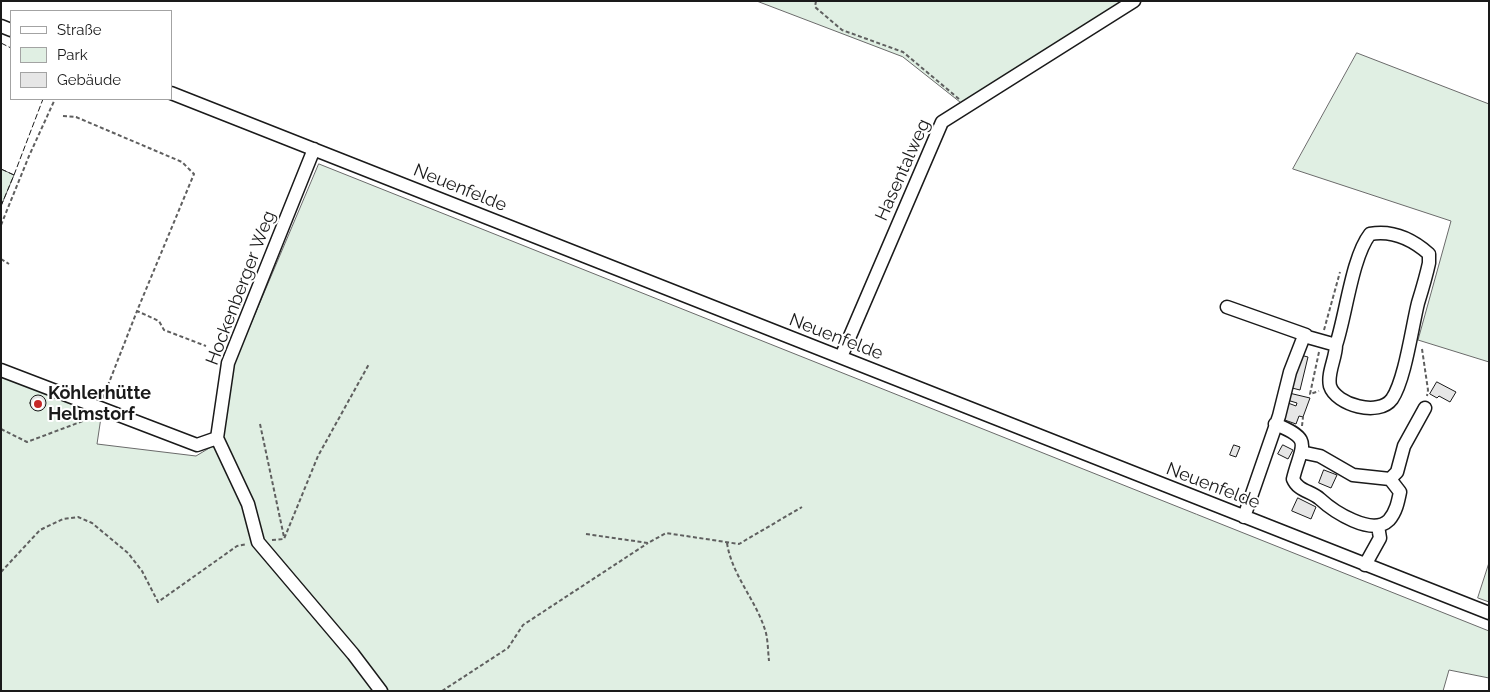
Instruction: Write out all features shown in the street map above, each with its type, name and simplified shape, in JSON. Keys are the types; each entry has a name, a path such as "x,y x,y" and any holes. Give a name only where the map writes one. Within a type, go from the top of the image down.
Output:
{"street":[{"name":"Hasentalweg","path":"841,357 942,122 1134,1"},
{"name":"Neuenfelde","path":"172,93 1244,518 1489,613"},
{"name":"Hockenberger Weg","path":"217,438 228,363 314,149"},
{"path":"1384,232 1417,243 1429,254 1428,270 1396,389 1386,404 1377,407 1364,406 1341,400 1335,396 1330,381 1336,345 1358,262 1365,241 1370,234 1384,232"},
{"path":"1227,307 1336,345"},
{"path":"1244,518 1276,424 1290,372 1306,335"},
{"path":"1,370 197,445 217,438 248,504 258,542 353,654 381,691"},
{"path":"1390,479 1397,472 1404,446 1425,408"},
{"path":"1276,424 1292,431 1301,438 1303,444 1293,479 1295,484 1321,500 1332,510 1371,526 1378,526 1387,522 1396,508 1400,492 1390,479 1353,475 1320,456 1301,452"},
{"path":"1365,565 1380,538 1378,526"}],"path":[{"path":"816,1 814,7 842,30 903,52 966,106"},
{"path":"1,225 29,156 56,100"},
{"path":"1,429 27,442 84,423 103,408 137,311 194,174 182,162 76,117 63,116"},
{"path":"1,259 9,264"},
{"path":"1322,340 1341,271"},
{"path":"137,311 159,321 164,330 206,346"},
{"path":"1421,345 1428,390 1425,408"},
{"path":"284,539 318,456 369,364"},
{"path":"260,424 284,539"},
{"path":"442,691 508,648 523,625 648,542 666,533 739,544 802,507"},
{"path":"1,572 40,530 62,519 78,517 92,523 132,558 142,571 158,602 237,546 284,539"},
{"path":"586,534 648,542"},
{"path":"727,543 729,557 737,576 749,596 766,633 769,661"}],"green space":[{"path":"757,1 1128,1 965,106 903,57"},
{"path":"1357,53 1489,104 1489,362 1418,340 1451,221 1293,169"},
{"path":"319,164 1489,631 1489,678 1449,670 1443,691 1,691 1,366 103,404 97,444 196,456 221,441 234,364"},
{"path":"1,169 14,175 1,206"},
{"path":"1489,563 1489,602 1478,598"}],"building":[{"path":"1300,355 1308,357 1300,390 1292,388"},
{"path":"1437,382 1456,392 1450,402 1430,394"},
{"path":"1289,393 1310,398 1303,417 1299,416 1296,424 1282,419 1288,403 1296,406 1297,403 1287,400"},
{"name":"Köhlerhütte Helmstorf","path":"38,395 46,403 38,411 30,403"},
{"path":"1234,445 1240,447 1236,457 1230,455"},
{"path":"1283,445 1293,450 1288,459 1278,454"},
{"path":"1324,470 1337,475 1331,488 1319,483"},
{"path":"1298,498 1316,507 1311,519 1292,511"}],"fence":[{"path":"1,43 10,48"},
{"path":"14,175 43,100"},
{"path":"1,169 14,175 1,206"}],"place":[{"name":"Köhlerhütte Helmstorf","path":"38,404"}]}
